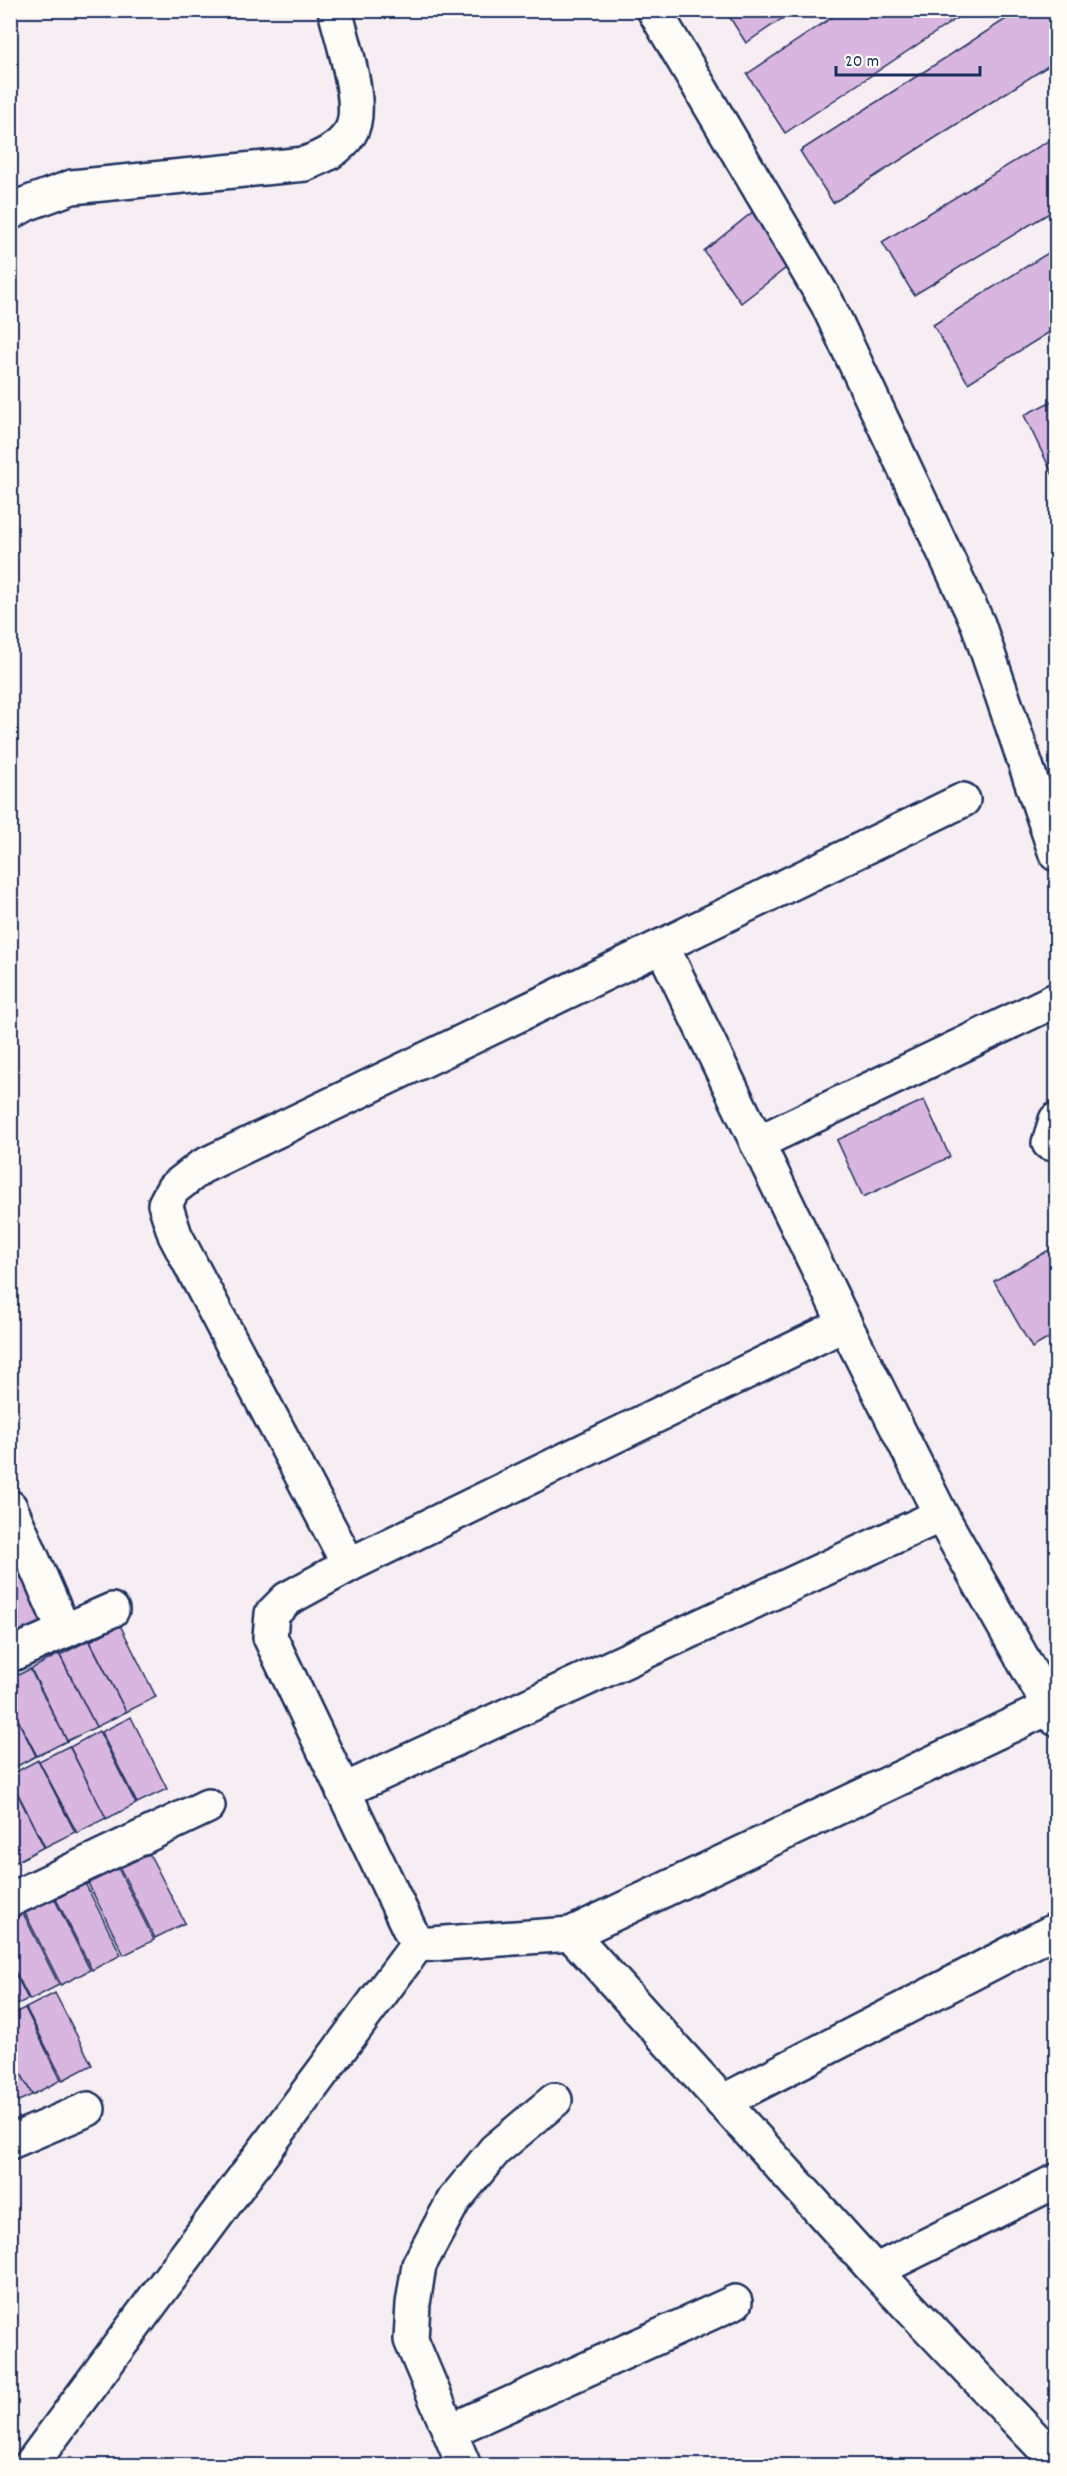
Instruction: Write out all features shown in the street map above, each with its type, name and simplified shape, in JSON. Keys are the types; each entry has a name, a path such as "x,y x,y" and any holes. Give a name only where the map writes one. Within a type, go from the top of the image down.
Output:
{"street":[{"path":"10,213 26,204 72,187 304,164 332,153 351,132 356,110 335,10"},
{"path":"654,10 827,303 978,624 1056,854"},
{"path":"350,1565 175,1235 165,1204 172,1189 201,1167 963,800"},
{"path":"30,2466 417,1945 571,1934 1053,1713 941,1515 845,1324 662,946"},
{"path":"757,1143 1056,1000"},
{"path":"417,1945 270,1637 272,1614 287,1599 350,1565 845,1324"},
{"path":"10,1507 64,1631"},
{"path":"343,1791 941,1515"},
{"path":"10,1655 112,1610"},
{"path":"10,1900 208,1806"},
{"path":"722,2102 1056,1930"},
{"path":"571,1934 875,2271 1053,2453"},
{"path":"464,2466 411,2340 413,2304 419,2265 454,2200 495,2150 555,2100"},
{"path":"10,2142 88,2109"},
{"path":"875,2271 1056,2181"},
{"path":"450,2431 735,2302"}],"building":[{"path":"725,10 795,10 746,43"},
{"path":"843,10 969,10 785,133 747,74"},
{"path":"1020,10 1056,10 1056,61 833,203 800,151"},
{"path":"1056,136 1056,209 914,295 882,242"},
{"path":"754,211 786,268 741,303 704,251"},
{"path":"1056,248 1056,328 968,383 933,325"},
{"path":"1056,399 1056,478 1055,479 1024,415"},
{"path":"924,1100 950,1157 863,1197 837,1140"},
{"path":"1056,1246 1056,1334 1032,1348 994,1281"},
{"path":"39,1557 52,1587 10,1607 10,1570"},
{"path":"45,1561 71,1618 10,1646 10,1577"},
{"path":"120,1625 156,1697 126,1712 90,1641"},
{"path":"89,1640 126,1712 96,1727 60,1655"},
{"path":"59,1654 96,1727 67,1741 31,1669"},
{"path":"30,1669 67,1741 37,1756 10,1704 10,1679"},
{"path":"10,1705 36,1756 10,1770"},
{"path":"131,1717 167,1789 137,1803 101,1732"},
{"path":"99,1731 136,1804 106,1819 70,1747"},
{"path":"69,1746 106,1818 77,1833 39,1761"},
{"path":"38,1760 75,1832 45,1847 10,1778 10,1775"},
{"path":"10,1779 44,1847 16,1862 10,1852"},
{"path":"148,1851 185,1923 155,1938 119,1866"},
{"path":"118,1868 154,1940 124,1955 88,1883"},
{"path":"85,1883 121,1955 92,1970 56,1899"},
{"path":"54,1898 90,1970 61,1985 25,1913"},
{"path":"23,1913 59,1985 30,2000 10,1962 10,1919"},
{"path":"10,1963 28,1999 10,2008"},
{"path":"55,1993 92,2065 63,2080 26,2008"},
{"path":"25,2008 61,2080 32,2095 10,2052 10,2015"},
{"path":"10,2053 32,2095 10,2105"}]}
